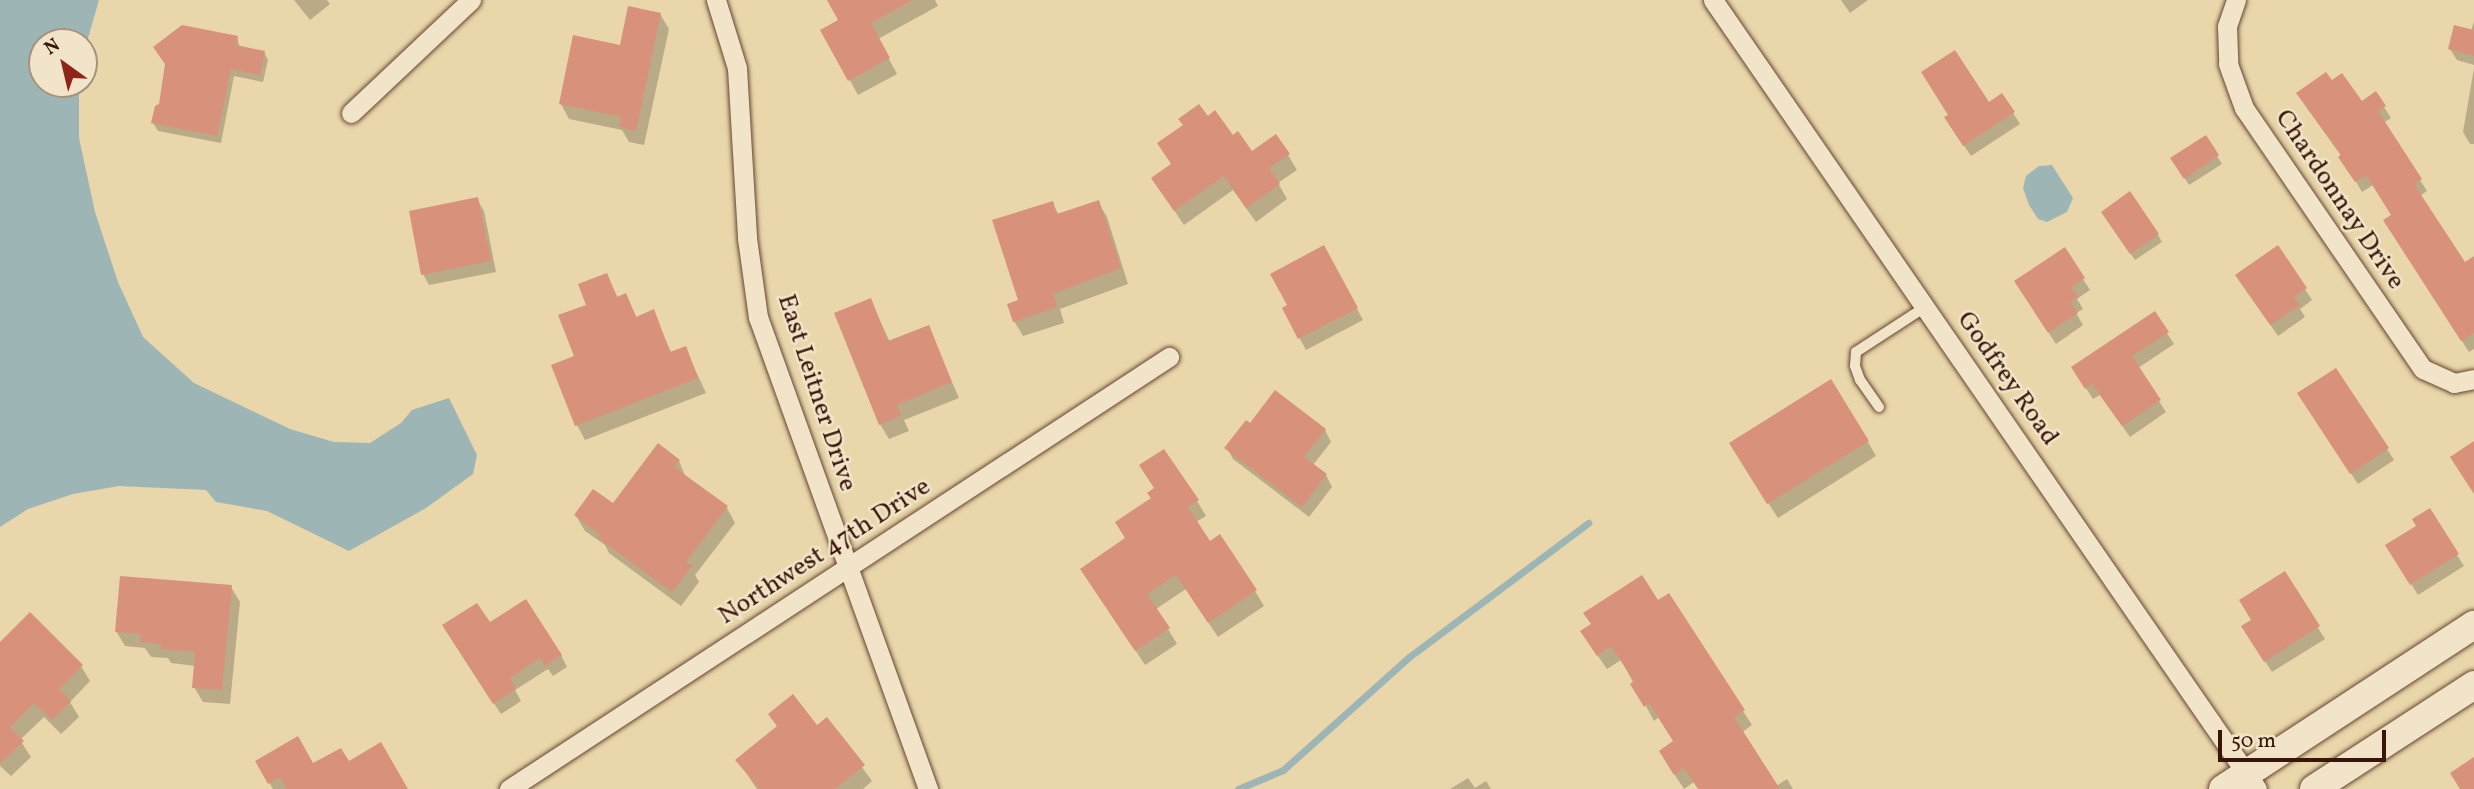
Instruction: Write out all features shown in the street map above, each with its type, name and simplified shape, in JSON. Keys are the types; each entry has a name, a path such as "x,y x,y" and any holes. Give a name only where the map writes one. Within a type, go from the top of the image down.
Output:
{"main road":[{"path":"2242,784 2474,625"},
{"path":"2314,789 2474,685"}],"street":[{"path":"351,113 471,0"},
{"name":"East Leitner Drive","path":"716,0 737,68 747,238 758,317 928,789"},
{"name":"Godfrey Road","path":"1713,0 1925,307 2242,784"},
{"name":"Chardonnay Drive","path":"2236,0 2227,26 2228,64 2244,108 2423,369 2454,383 2474,379"},
{"name":"Northwest 47th Drive","path":"509,789 1169,356"}],"lane":[{"path":"1879,407 1860,380 1854,357 1856,352 1925,307"}],"water":[{"path":"0,0 99,0 91,28 28,28 28,98 79,98 79,138 95,212 118,282 143,337 194,383 290,429 334,442 370,443 401,423 412,410 449,398 477,455 473,474 426,508 349,551 267,511 216,502 206,490 119,486 73,494 28,509 0,527"},
{"path":"2052,165 2073,198 2067,212 2047,222 2038,219 2023,188 2026,176 2039,166"}],"building":[{"path":"827,0 913,0 871,23 890,58 848,81 820,30 838,20"},
{"path":"628,6 661,13 636,131 619,127 621,117 559,104 573,35 620,45"},
{"path":"182,25 238,36 236,45 265,51 260,75 231,69 217,136 151,123 155,106 159,104 165,64 153,47"},
{"path":"2454,25 2474,30 2474,56 2448,49"},
{"path":"1955,50 1989,102 2002,93 2015,112 1963,146 1944,117 1948,115 1921,72"},
{"path":"2326,72 2332,80 2342,73 2362,101 2376,91 2386,106 2378,111 2422,179 2414,184 2465,262 2474,256 2474,333 2461,341 2383,220 2391,215 2366,175 2355,182 2338,157 2341,155 2296,93"},
{"path":"1199,104 1208,116 1215,110 1233,135 1238,131 1252,151 1276,134 1290,154 1269,168 1280,184 1246,208 1224,176 1174,211 1151,178 1171,164 1157,143 1183,125 1178,119"},
{"path":"2206,135 2219,155 2184,179 2170,158"},
{"path":"2130,191 2159,234 2130,254 2101,212"},
{"path":"478,197 491,261 421,275 409,211"},
{"path":"1099,200 1121,268 1053,294 1057,307 1013,322 1007,304 1018,300 992,220 1053,201 1057,214"},
{"path":"1324,245 1358,308 1298,339 1282,308 1287,305 1270,274"},
{"path":"2278,245 2307,288 2294,297 2300,305 2270,325 2235,275"},
{"path":"2065,247 2085,278 2071,287 2078,297 2070,302 2078,313 2048,333 2014,281"},
{"path":"607,273 617,297 626,293 636,317 654,309 670,352 686,346 698,378 575,426 551,365 574,356 558,315 586,305 578,284"},
{"path":"871,298 888,341 929,325 952,382 897,405 902,415 879,425 834,313"},
{"path":"2155,311 2169,332 2132,356 2161,400 2122,426 2092,384 2085,389 2071,367"},
{"path":"2336,368 2389,448 2350,474 2297,393"},
{"path":"1831,379 1869,441 1767,504 1729,443"},
{"path":"1275,390 1326,429 1304,457 1327,474 1302,507 1224,448 1246,420 1250,423"},
{"path":"2474,441 2474,494 2450,457"},
{"path":"658,443 680,460 674,467 728,506 686,562 692,566 672,592 598,538 600,535 574,515 593,489 613,503"},
{"path":"1164,449 1199,500 1188,507 1210,541 1220,534 1257,590 1208,623 1176,575 1147,594 1170,628 1135,651 1080,569 1125,538 1115,522 1151,498 1147,493 1154,488 1139,465"},
{"path":"2430,508 2459,554 2410,585 2385,545 2416,526 2412,519"},
{"path":"2285,571 2320,626 2264,662 2241,626 2251,620 2239,600"},
{"path":"1642,575 1658,600 1669,593 1745,710 1734,717 1780,789 1698,789 1684,768 1674,775 1659,751 1673,741 1649,703 1644,707 1630,684 1634,681 1611,646 1597,656 1580,631 1591,624 1583,613"},
{"path":"120,576 232,585 222,690 192,688 195,652 161,649 161,644 140,642 141,634 115,632"},
{"path":"526,599 562,655 545,666 540,658 510,678 516,689 493,704 442,625 477,603 490,622"},
{"path":"30,612 83,665 59,689 71,701 52,720 34,703 10,727 24,741 0,763 0,642"},
{"path":"793,694 817,725 827,717 865,765 835,789 760,789 735,760 777,726 768,714"},
{"path":"298,736 313,763 341,748 349,761 381,742 408,789 287,789 280,777 268,784 255,761"},
{"path":"2474,757 2474,789 2460,789 2450,773"}],"waterway":[{"path":"1238,789 1283,770 1409,657 1588,523"}]}
